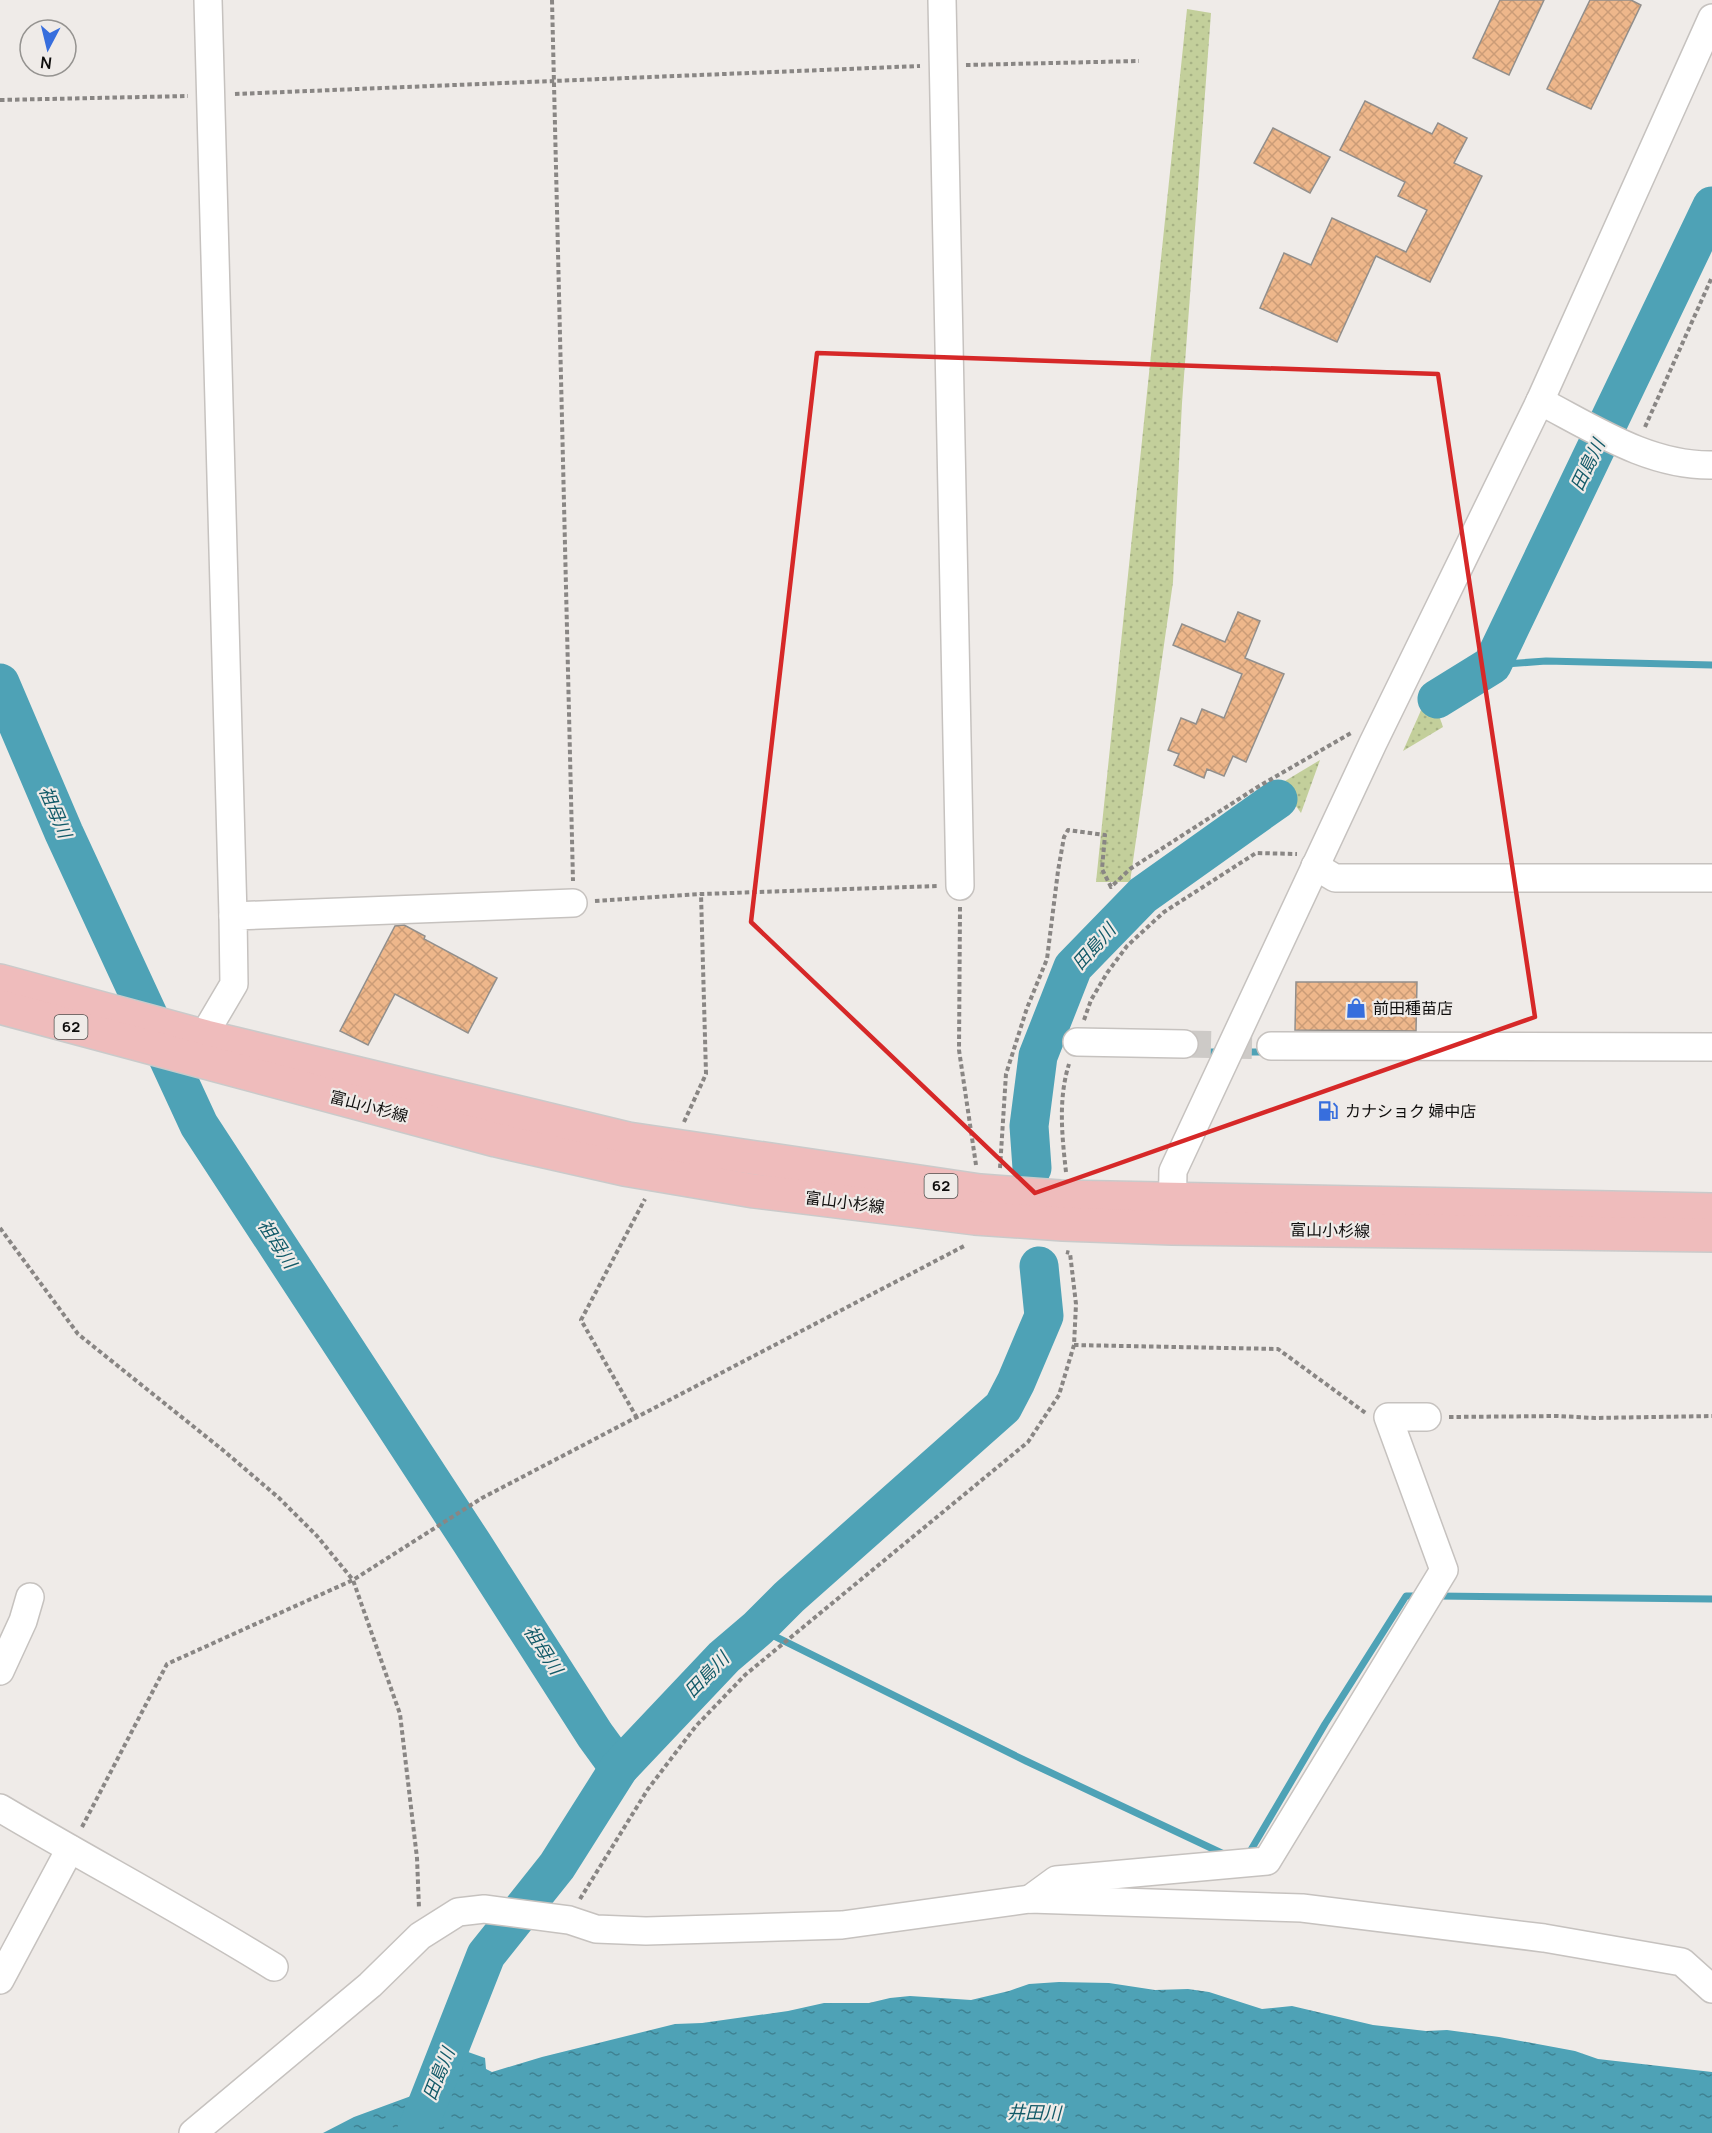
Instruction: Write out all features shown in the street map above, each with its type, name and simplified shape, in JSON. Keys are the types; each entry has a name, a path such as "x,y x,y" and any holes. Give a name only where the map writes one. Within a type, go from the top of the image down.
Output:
{"main road":[{"name":"富山小杉線","path":"0,981 125,1016 197,1043 496,1140 624,1169 754,1191 975,1218 1172,1213 1712,1210"},
{"name":"富山小杉線","path":"0,1007 141,1046 197,1043 628,1139 990,1192 1068,1197 1172,1213 1712,1235"}],"street":[{"path":"197,1043 234,984 208,0"},
{"path":"942,0 960,886"},
{"path":"1172,1213 1173,1171 1373,743 1540,401 1712,18"},
{"path":"1540,401 1629,447 1665,460 1712,465"},
{"path":"1315,866 1335,878 1712,878"},
{"path":"233,916 573,903"},
{"path":"1077,1042 1184,1044"},
{"path":"1270,1046 1712,1047"},
{"path":"1030,1899 1056,1880 1267,1861 1444,1570 1388,1417 1427,1417"},
{"path":"0,1671 23,1621 30,1597"},
{"path":"0,1808 208,1926 274,1967"},
{"path":"0,1980 70,1849"},
{"path":"193,2133 370,1985 420,1936 458,1912 484,1909 569,1920 596,1929 646,1931 842,1925 1030,1899 1302,1908 1544,1938 1682,1962 1712,1989"}],"path":[{"path":"552,0 573,903 701,894 960,886 959,1050 990,1192"},
{"path":"0,100 210,95 944,65 1139,61"},
{"path":"1629,447 1712,277"},
{"path":"990,1192 1000,1139 1006,1074 1027,1008 1047,959 1058,871 1064,837 1068,830 1105,835 1102,869 1111,887 1130,869 1256,788 1351,733 1373,743"},
{"path":"1068,1197 1061,1124 1065,1077 1091,1000 1126,946 1164,912 1256,853 1297,854 1315,866"},
{"path":"683,1126 706,1074 701,894"},
{"path":"637,1418 580,1320 649,1190"},
{"path":"0,1228 78,1334 279,1498 317,1536 353,1580 400,1714 417,1858 420,1936"},
{"path":"70,1849 167,1664 353,1580 482,1498 969,1243"},
{"path":"569,1920 648,1789 696,1726 745,1675 1028,1443 1059,1395 1074,1345 1076,1304 1070,1253 1059,1252"},
{"path":"1074,1345 1278,1349 1369,1417 1388,1417"},
{"path":"1427,1417 1712,1416"}],"highlighted area":[{"path":"817,353 1438,374 1535,1017 1035,1193 751,922"}],"green space":[{"path":"1187,9 1211,13 1182,403 1173,582 1130,882 1096,882"},
{"path":"1430,690 1443,727 1403,751"},
{"path":"1320,760 1301,813 1280,784"}],"water":[{"name":"井田川","path":"1109,1983 1155,1990 1188,1989 1209,1992 1262,2009 1292,2006 1373,2025 1426,2031 1447,2030 1499,2037 1575,2051 1598,2059 1712,2072 1712,2133 323,2133 354,2117 422,2092 432,2082 454,2047 485,2058 486,2069 492,2072 542,2057 675,2024 702,2023 788,2011 824,2003 869,2003 910,1996 971,2000 1029,1984"}],"building":[{"path":"1500,0 1544,0 1509,75 1473,58"},
{"path":"1590,0 1631,0 1641,5 1591,109 1547,89"},
{"path":"1365,101 1432,134 1438,123 1467,138 1454,163 1482,176 1430,282 1376,256 1337,342 1260,308 1284,253 1311,265 1332,218 1406,252 1427,210 1398,196 1405,182 1340,150"},
{"path":"1273,128 1330,157 1310,193 1254,163"},
{"path":"1238,612 1260,621 1245,658 1284,674 1246,762 1233,756 1224,776 1207,769 1204,778 1174,765 1179,754 1168,750 1181,718 1196,724 1202,709 1224,718 1242,674 1173,645 1182,624 1225,642"},
{"path":"404,925 425,936 424,939 497,978 468,1033 395,994 368,1045 340,1031 395,926"},
{"name":"前田種苗店","path":"1296,982 1417,982 1416,1031 1295,1030"}],"waterway":[{"name":"田島川","path":"1437,699 1492,665 1712,206"},
{"path":"1492,665 1546,661 1712,665"},
{"name":"祖母川","path":"0,683 64,833 199,1125 595,1735 619,1768"},
{"name":"田島川","path":"1032,1168 1029,1126 1038,1056 1073,967 1143,895 1278,799"},
{"path":"1187,1052 1220,1052"},
{"path":"1235,1052 1268,1052"},
{"name":"田島川","path":"416,2133 486,1955 557,1866 619,1768 724,1657 1003,1407 1044,1316 1039,1266"},
{"path":"1248,1855 1325,1724 1406,1596 1421,1596"},
{"path":"1436,1596 1712,1599"},
{"path":"758,1628 1026,1761 1228,1856"}],"tunnel":[{"path":"1184,1044 1271,1046"}],"place":[{"name":"前田種苗店","path":"1356,1008"},
{"name":"カナショク 婦中店","path":"1328,1111"}]}
